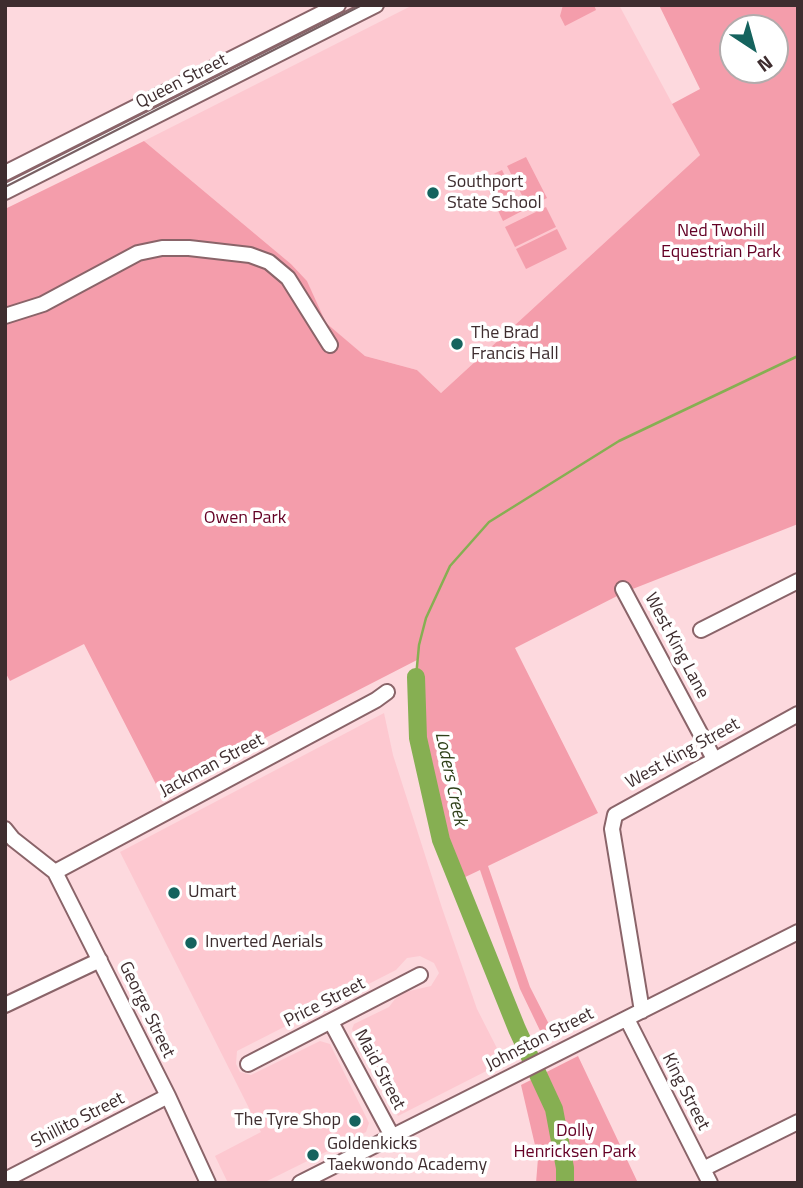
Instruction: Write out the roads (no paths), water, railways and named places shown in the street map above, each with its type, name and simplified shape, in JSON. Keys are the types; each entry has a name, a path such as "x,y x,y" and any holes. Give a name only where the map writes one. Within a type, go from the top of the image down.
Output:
{"street":[{"name":"Queen Street","path":"5,173 338,5"},
{"name":"Queen Street","path":"5,192 376,5"},
{"path":"5,316 43,304 138,253 172,247 189,248 250,255 279,269 288,278 330,345"},
{"path":"701,630 798,581"},
{"name":"West King Lane","path":"624,589 714,759"},
{"name":"Jackman Street","path":"55,872 387,692"},
{"name":"West King Street","path":"642,1011 612,829 615,815 798,714"},
{"path":"5,829 13,839 55,872"},
{"name":"George Street","path":"55,872 168,1096 208,1183"},
{"name":"Johnston Street","path":"300,1183 797,934"},
{"path":"5,1005 100,960"},
{"name":"Price Street","path":"248,1064 420,975"},
{"name":"King Street","path":"627,1018 706,1176"},
{"name":"Maid Street","path":"331,1022 392,1136"},
{"name":"Shillito Street","path":"6,1181 168,1096"},
{"path":"706,1176 798,1122"},
{"name":"George Street","path":"202,1167 213,1183"}],"waterway":[{"name":"Loders Creek","path":"416,677 419,645 426,618 450,566 489,522 619,441 798,356"},
{"name":"Loders Creek","path":"416,677 418,738 441,840 517,1029 554,1109 565,1168 565,1183"}],"tram line":[{"path":"5,187 362,5"}],"place":[{"name":"Southport State School","path":"433,193"},
{"name":"The Brad Francis Hall","path":"457,344"},
{"name":"Umart","path":"174,893"},
{"name":"Inverted Aerials","path":"191,943"},
{"name":"The Tyre Shop","path":"355,1121"},
{"name":"Goldenkicks Taekwondo Academy","path":"313,1155"}],"park label":[{"name":"Ned Twohill Equestrian Park","path":"721,242"},
{"name":"Owen Park","path":"245,519"},
{"name":"Dolly Henricksen Park","path":"575,1142"}]}
